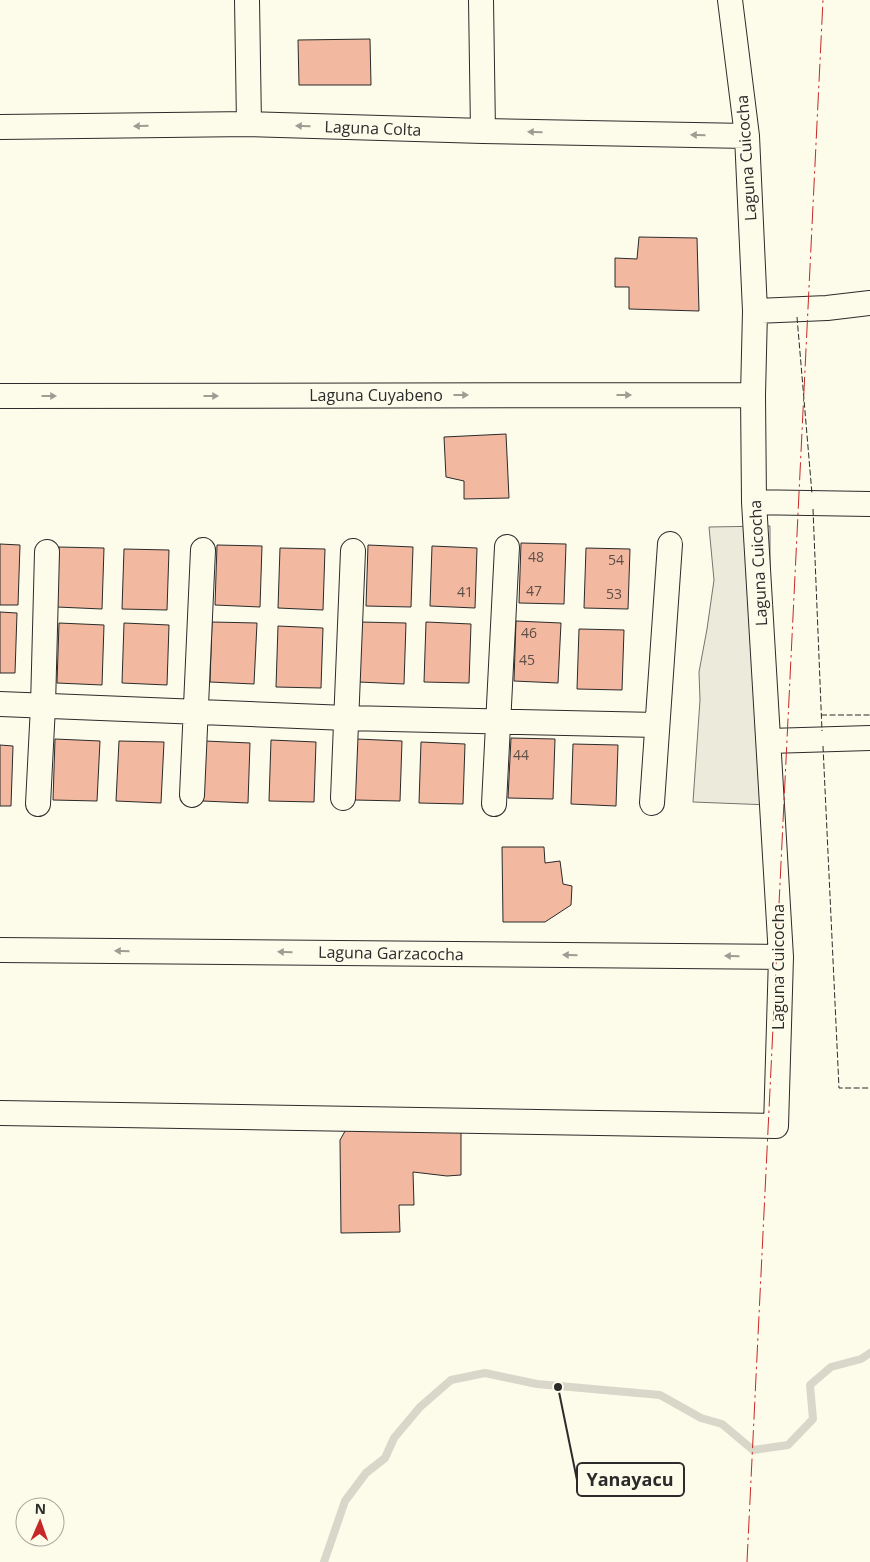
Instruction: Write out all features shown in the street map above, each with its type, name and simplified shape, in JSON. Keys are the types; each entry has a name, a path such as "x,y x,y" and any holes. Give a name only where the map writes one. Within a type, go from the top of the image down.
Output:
{"street":[{"path":"247,0 249,124"},
{"path":"481,0 483,131"},
{"name":"Laguna Cuicocha","path":"0,1113 776,1126 781,957 754,502 752,394 755,311 747,136 730,0"},
{"name":"Laguna Colta","path":"0,127 249,124 747,136"},
{"path":"755,311 827,308 870,303"},
{"name":"Laguna Cuyabeno","path":"0,396 752,394"},
{"path":"754,502 870,504"},
{"path":"652,803 670,544"},
{"path":"494,804 507,547"},
{"path":"192,795 203,550"},
{"path":"343,798 353,551"},
{"path":"38,804 47,552"},
{"path":"0,704 347,718 657,724"},
{"path":"769,741 870,738"},
{"name":"Laguna Garzacocha","path":"0,950 781,957"}],"shaded area":[{"path":"770,526 770,805 693,802 700,700 699,672 714,580 709,527"}],"building":[{"path":"370,39 371,85 299,85 298,40"},
{"path":"639,237 697,238 699,311 629,309 629,287 615,287 615,258 637,259"},
{"path":"506,434 509,498 464,499 464,481 446,477 444,437"},
{"path":"521,543 566,544 564,604 519,603"},
{"path":"0,544 20,545 18,605 0,605"},
{"path":"217,545 262,546 260,607 215,605"},
{"path":"368,545 413,547 411,607 366,606"},
{"path":"432,546 477,548 475,608 430,606"},
{"path":"59,547 104,548 102,609 57,607"},
{"path":"280,548 325,549 323,610 278,608"},
{"path":"586,548 630,549 628,609 584,608"},
{"path":"124,549 169,550 167,610 122,609"},
{"path":"0,612 17,613 15,673 0,673"},
{"path":"516,621 561,623 558,683 514,681"},
{"path":"212,622 257,623 254,684 210,682"},
{"path":"361,622 406,623 404,684 359,682"},
{"path":"426,622 471,624 469,683 424,682"},
{"path":"59,623 104,625 102,685 57,683"},
{"path":"124,623 169,625 167,685 122,683"},
{"path":"278,626 323,628 321,688 276,687"},
{"path":"579,629 624,630 622,690 577,689"},
{"path":"511,738 555,739 553,799 508,798"},
{"path":"55,739 100,741 97,801 53,800"},
{"path":"357,739 402,741 400,801 355,800"},
{"path":"271,740 316,742 314,802 269,801"},
{"path":"119,741 164,742 161,803 116,801"},
{"path":"205,741 250,743 248,803 203,801"},
{"path":"421,742 465,744 463,804 419,803"},
{"path":"573,744 618,745 616,806 571,804"},
{"path":"0,745 13,746 11,806 0,806"},
{"path":"502,847 544,847 545,863 560,861 563,884 572,886 571,905 545,922 503,922"},
{"path":"348,1126 461,1128 461,1175 447,1176 413,1172 414,1205 399,1205 400,1232 341,1233 340,1140"}],"waterway":[{"path":"324,1562 345,1501 366,1473 385,1458 394,1438 420,1407 451,1380 485,1373 537,1384 660,1395 701,1418 722,1424 753,1450 788,1445 813,1419 810,1385 831,1367 861,1359 870,1353"}],"fence":[{"path":"797,317 812,494"},
{"path":"813,509 822,731"},
{"path":"821,715 870,715"},
{"path":"823,746 839,1088 870,1088"}],"power":[{"path":"747,1562 823,0"}],"place":[{"name":"Yanayacu","path":"558,1387"}]}
